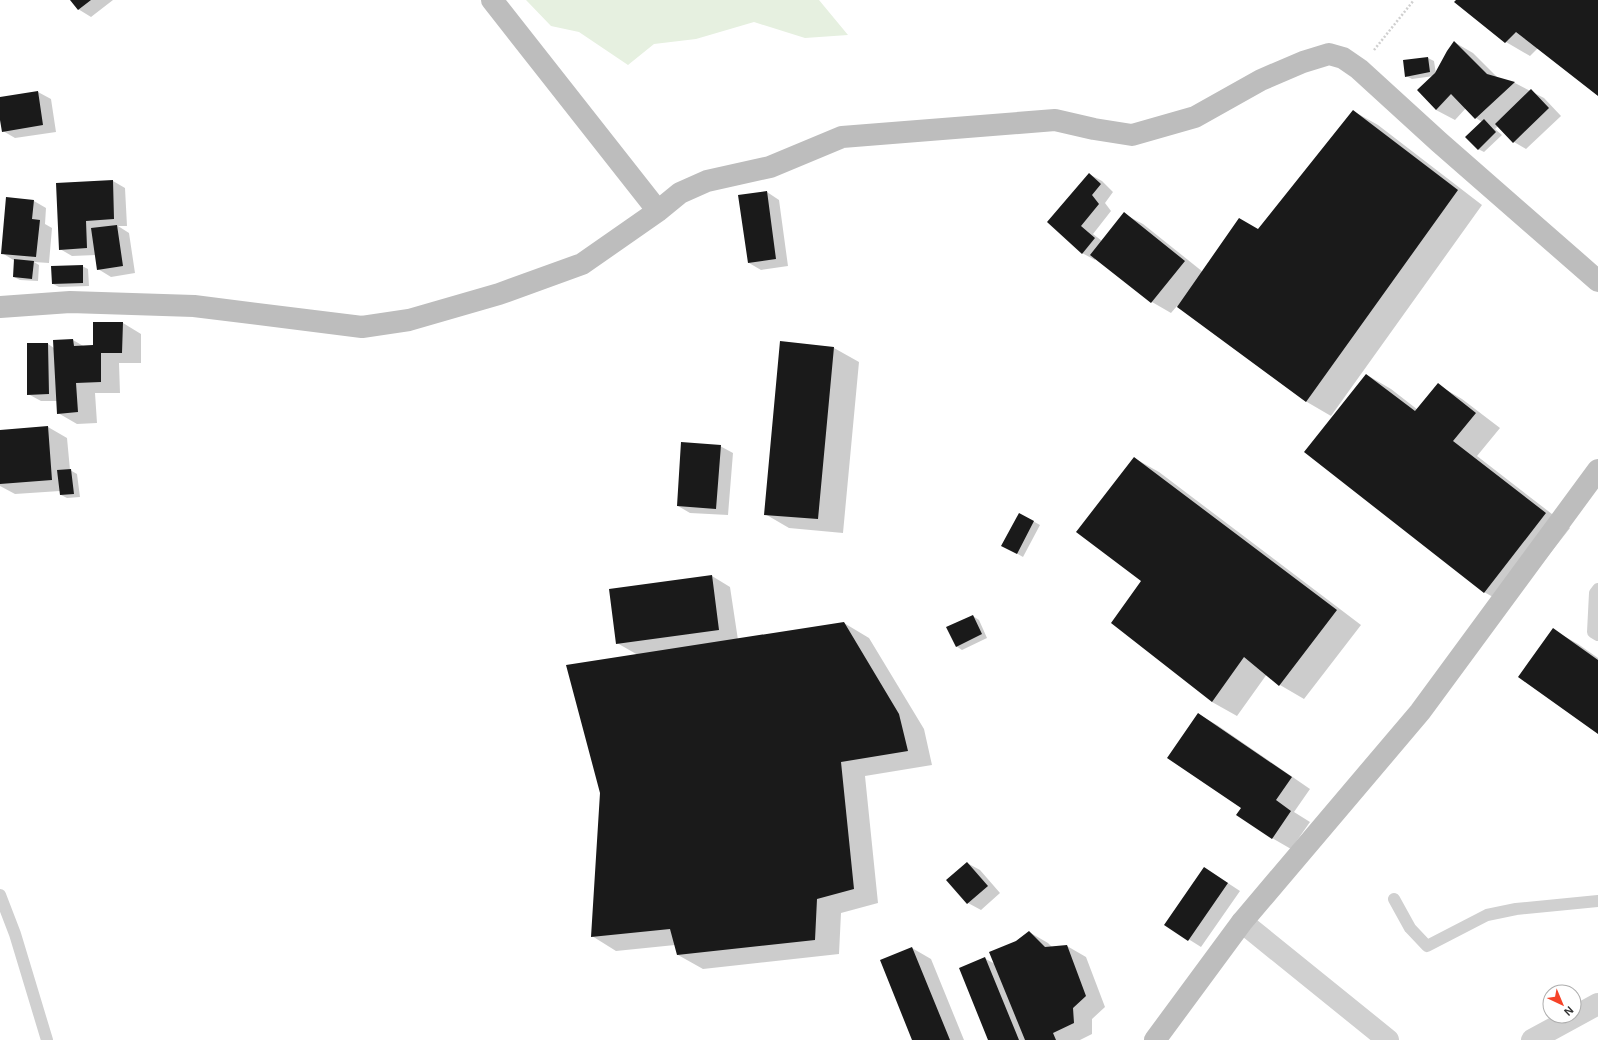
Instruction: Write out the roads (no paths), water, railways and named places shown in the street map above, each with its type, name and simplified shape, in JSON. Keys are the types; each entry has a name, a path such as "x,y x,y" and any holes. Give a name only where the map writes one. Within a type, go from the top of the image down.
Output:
{"street":[{"path":"492,0 658,211"},
{"path":"0,307 70,302 194,306 362,327 409,320 498,294 582,264 658,211 680,193 707,181 770,167 842,137 1055,120 1094,129 1132,135 1195,117 1261,80 1302,62 1328,54 1343,58 1359,69 1439,142 1598,280"},
{"path":"1155,1040 1242,922 1420,712 1598,470"},
{"path":"1242,922 1388,1040"},
{"path":"1532,1040 1598,1004"}],"lane":[{"path":"1598,589 1595,594 1593,632 1598,635"},
{"path":"0,895 15,934 47,1040"},
{"path":"1394,899 1410,928 1427,946 1487,915 1516,908 1598,901"}]}
